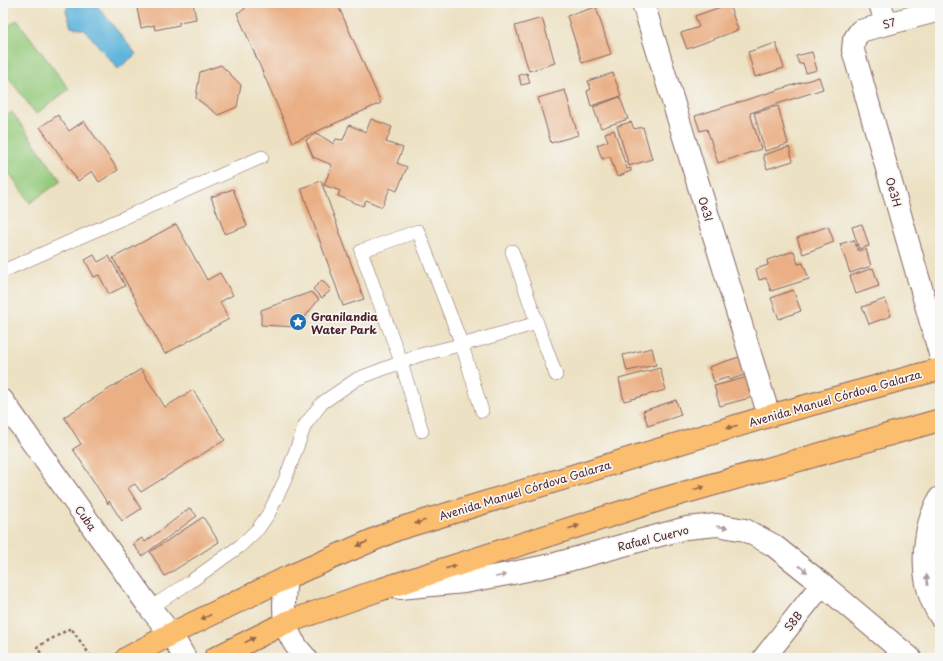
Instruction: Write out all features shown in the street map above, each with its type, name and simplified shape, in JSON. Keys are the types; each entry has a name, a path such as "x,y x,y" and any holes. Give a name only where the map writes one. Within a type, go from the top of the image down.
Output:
{"main road":[{"name":"Avenida Manuel Córdova Galarza","path":"127,658 171,634 286,578 398,529 769,416 940,369"},
{"path":"215,658 285,623 379,590 662,498 940,420"}],"street":[{"name":"Oe3I","path":"643,3 769,416"},
{"path":"880,3 886,24"},
{"name":"S7","path":"860,31 940,10"},
{"name":"Oe3H","path":"860,31 854,40 853,50 940,354"},
{"name":"Cuba","path":"3,401 150,608 171,634 185,658"},
{"path":"940,498 933,509 924,550 928,588 940,616"},
{"name":"Rafael Cuervo","path":"379,590 464,582 508,574 551,565 686,528 717,526 745,530 773,545 910,658"},
{"path":"286,578 284,596 285,623 291,638 306,658"},
{"name":"S8B","path":"764,658 822,584"}],"lane":[{"path":"3,271 262,157"},
{"path":"422,431 401,362 361,251 418,231 462,345 482,411"},
{"path":"512,251 556,375"},
{"path":"150,608 190,582 240,546 258,529 269,513 285,480 304,425 322,403 357,379 401,362 420,355 462,345 537,323"}],"path":[{"path":"44,658 37,647 71,628 92,658"}],"green space":[{"path":"17,20 69,89 36,114 3,70 3,30"},
{"path":"12,112 61,181 30,203 3,164 3,118"}],"water":[{"path":"70,3 95,3 136,54 118,69 85,30 71,27 66,10"}],"building":[{"path":"136,3 193,3 196,19 179,22 179,25 155,30 154,25 141,28"},
{"path":"243,3 337,3 381,103 293,142 237,13 245,9"},
{"path":"513,3 527,3 514,7"},
{"path":"729,4 738,30 687,49 681,33 699,27 695,16"},
{"path":"596,7 611,54 582,63 567,16"},
{"path":"542,18 555,63 529,71 515,26"},
{"path":"776,43 784,68 755,77 748,52"},
{"path":"812,52 817,70 806,73 803,63 799,64 796,56"},
{"path":"221,65 241,85 237,107 218,115 196,98 200,72"},
{"path":"527,73 530,83 521,85 519,75"},
{"path":"613,73 621,96 591,106 587,91 591,89 588,81"},
{"path":"819,77 823,89 750,113 761,149 718,163 707,129 700,131 695,116"},
{"path":"565,90 578,135 551,143 538,98"},
{"path":"620,97 628,119 601,128 593,107"},
{"path":"778,106 788,144 765,151 754,113"},
{"path":"58,115 69,131 84,121 118,170 99,182 92,171 78,181 40,127"},
{"path":"371,119 392,127 386,142 403,148 397,163 407,167 397,191 390,188 382,207 366,200 363,206 338,196 340,191 324,185 332,165 313,157 306,140 316,133 334,144 336,139 343,140 349,125 366,132"},
{"path":"631,122 634,129 643,127 652,159 629,166 617,126"},
{"path":"614,130 627,169 631,168 631,171 617,177 610,156 602,159 597,145 608,141 605,133"},
{"path":"789,147 793,161 767,169 763,155"},
{"path":"321,181 364,299 343,306 301,188"},
{"path":"233,189 247,226 225,234 211,197"},
{"path":"176,224 207,280 220,273 233,295 220,302 229,319 165,354 113,258"},
{"path":"862,224 869,246 859,249 852,227"},
{"path":"828,226 834,242 803,254 797,238"},
{"path":"854,240 858,251 866,249 871,266 850,273 840,244"},
{"path":"794,251 798,264 803,263 809,279 771,291 766,278 759,280 756,269 768,265 767,260"},
{"path":"94,255 98,262 109,256 125,286 109,294 99,275 94,277 85,260"},
{"path":"873,268 879,286 856,294 850,276"},
{"path":"322,280 331,290 322,298 313,289"},
{"path":"793,290 801,311 779,319 771,298"},
{"path":"311,292 319,299 297,327 261,325 261,310"},
{"path":"885,299 891,316 869,324 862,307"},
{"path":"652,348 656,365 627,371 623,355"},
{"path":"739,357 745,375 729,380 729,377 714,382 709,367"},
{"path":"660,368 666,390 624,401 619,379"},
{"path":"141,369 165,407 193,390 225,440 141,492 135,484 128,488 141,509 122,521 109,501 108,504 73,449 81,444 64,417"},
{"path":"748,377 753,397 720,406 714,386"},
{"path":"676,400 681,415 648,426 643,411"},
{"path":"190,508 197,516 142,556 133,544 142,538 145,542"},
{"path":"203,517 219,542 165,576 150,552"}],"place":[{"name":"Granilandia Water Park","path":"298,322"}]}
